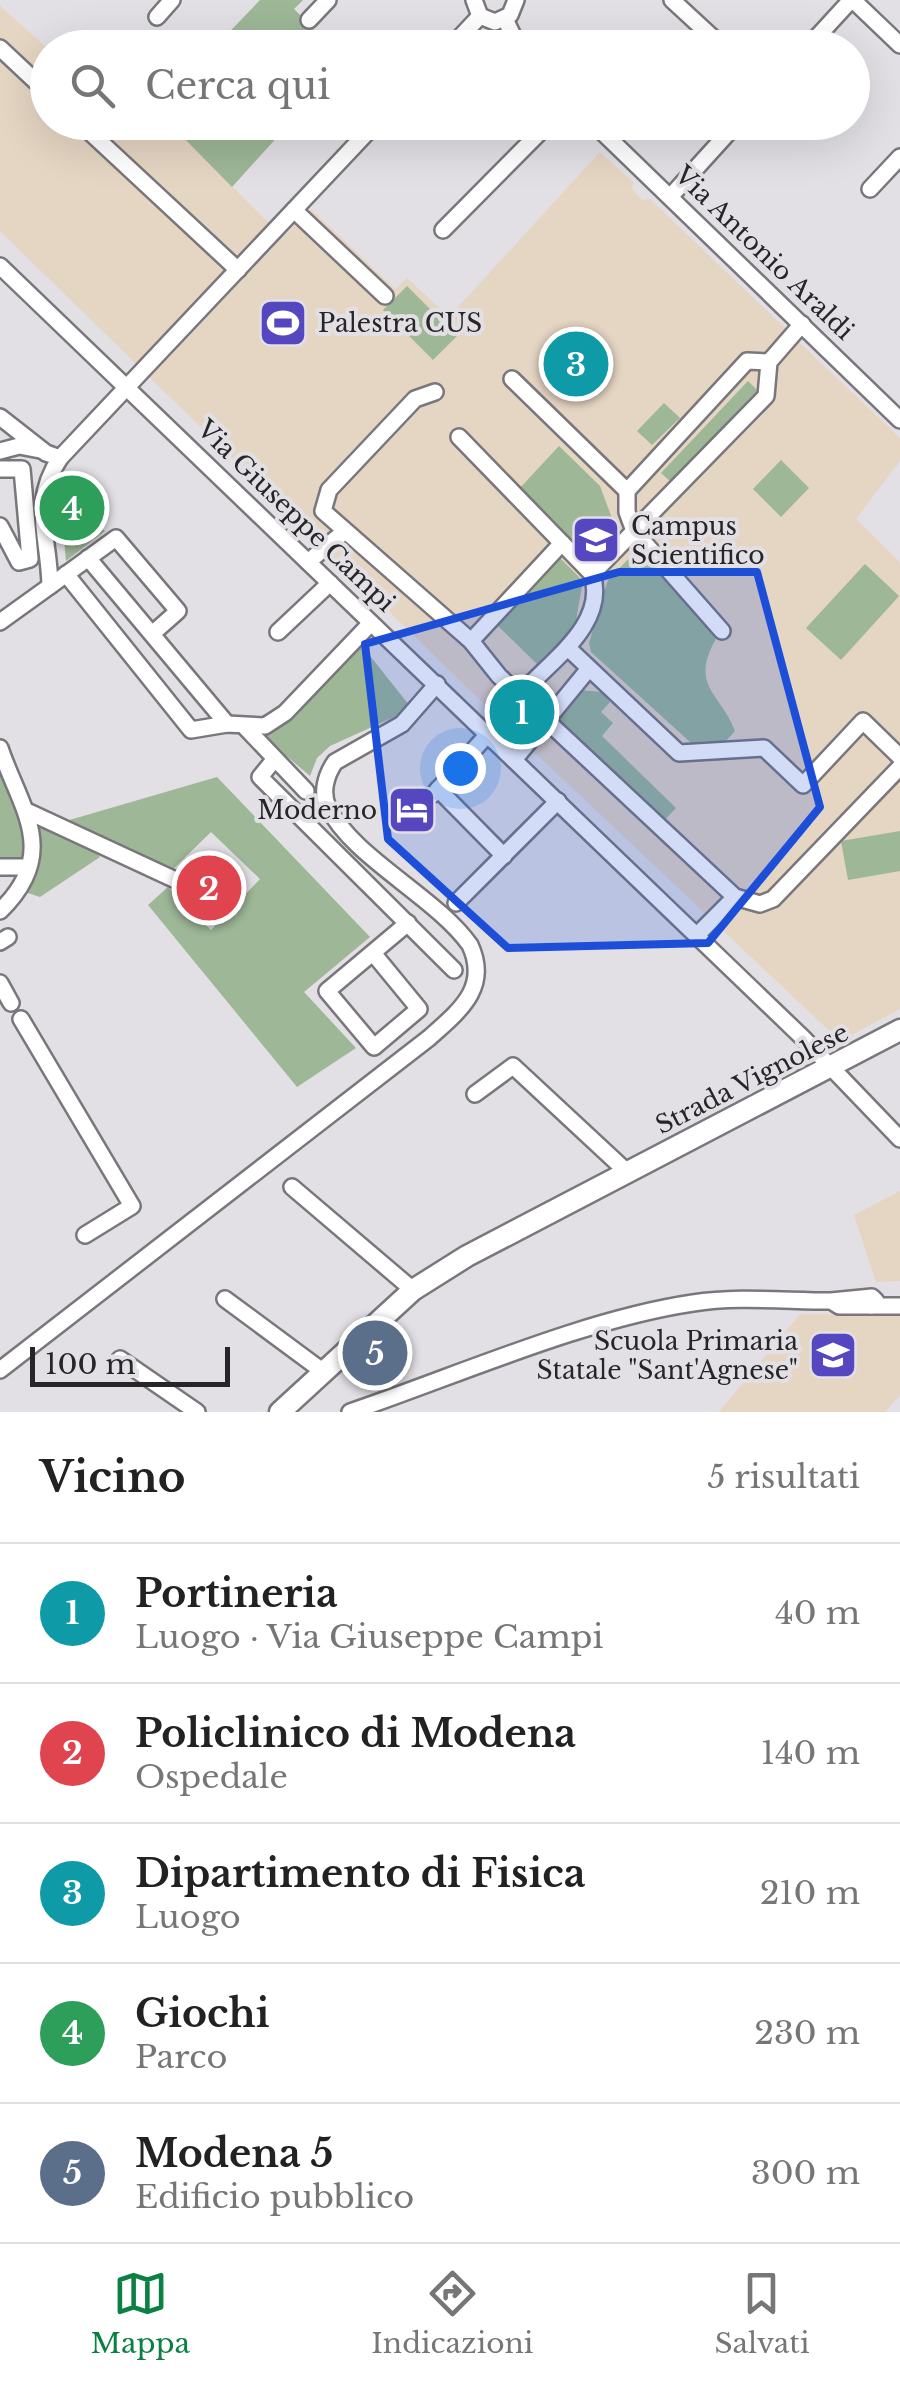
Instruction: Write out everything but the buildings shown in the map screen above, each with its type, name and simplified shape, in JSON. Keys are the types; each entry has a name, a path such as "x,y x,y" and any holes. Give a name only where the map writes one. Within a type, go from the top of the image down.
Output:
{"main road":[{"name":"Strada Vignolese","path":"280,1412 413,1290 467,1256 900,1030"}],"street":[{"path":"157,17 172,0"},
{"path":"309,20 328,0"},
{"path":"462,30 477,8 495,22 506,19 516,0"},
{"path":"672,0 704,30"},
{"path":"824,30 852,0 900,45"},
{"path":"506,19 511,30"},
{"path":"0,48 30,76"},
{"path":"98,140 238,270"},
{"path":"0,526 20,562 30,559 35,510 53,456 126,388 360,140"},
{"path":"443,230 532,140"},
{"name":"Via Antonio Araldi","path":"611,140 900,420"},
{"path":"670,197 722,140"},
{"path":"870,189 900,157"},
{"path":"294,210 385,296"},
{"name":"Via Giuseppe Campi","path":"0,266 558,801 900,1138"},
{"path":"592,574 766,396 769,362 802,324"},
{"path":"626,491 747,361 769,362"},
{"path":"512,379 626,491 634,532 722,631"},
{"path":"435,392 415,399 325,496 323,511 471,641 546,722 735,897 760,904 773,900 900,767"},
{"path":"0,417 53,456"},
{"path":"459,437 592,574 595,587 583,628 568,648 520,694 491,738 434,793 504,856"},
{"path":"0,451 19,446 53,456"},
{"path":"0,468 22,469 35,510 50,586"},
{"path":"640,476 664,500"},
{"path":"308,562 345,531"},
{"path":"0,622 116,538 178,610 152,634"},
{"path":"471,641 562,544"},
{"path":"88,558 227,724"},
{"path":"66,574 191,730 227,724 246,728 266,726 285,713 371,623"},
{"path":"278,632 330,584"},
{"path":"514,760 587,671 587,665 568,648"},
{"path":"587,671 679,753 764,748 803,785 863,721 900,757"},
{"path":"0,1370 429,1038 466,1004 477,980 477,960 470,945 351,835 328,808 325,796 328,771 335,762 402,724 436,684"},
{"path":"246,728 306,791"},
{"path":"0,748 30,812 34,844 26,867 0,911"},
{"path":"274,760 260,777 454,970"},
{"path":"456,904 558,801"},
{"path":"30,812 182,883"},
{"path":"0,866 26,867"},
{"path":"696,935 735,897"},
{"path":"373,953 419,1008 374,1047 327,991 408,924"},
{"path":"0,983 11,1002"},
{"path":"22,1018 132,1206 85,1235"},
{"path":"475,1094 513,1066 626,1171"},
{"path":"292,1188 413,1290"},
{"path":"225,1299 322,1370"},
{"path":"350,1412 376,1408 670,1307 698,1302 831,1301 839,1306 900,1306"},
{"path":"120,1360 197,1412"}],"highlighted area":[{"path":"619,572 757,572 820,807 708,943 508,948 388,839 365,644"}],"shaded area":[{"name":"Campus Scientifico","path":"0,6 30,33 30,140 186,140 283,237 311,209 395,289 407,278 449,317 600,152 633,182 632,189 642,200 650,199 785,328 783,340 790,346 799,342 900,438 900,461 856,519 900,562 900,1009 840,1041 494,714 0,231"},
{"path":"900,1191 900,1281 876,1282 854,1215"},
{"name":"Scuola Primaria Statale \"Sant'Agnese\"","path":"800,1314 900,1315 900,1395 885,1412 719,1412"}],"green space":[{"path":"260,0 303,0 294,9 314,29 313,30 231,30"},
{"path":"186,140 275,140 232,187"},
{"path":"407,286 457,336 433,360 383,310"},
{"path":"748,381 758,391 672,483 661,473"},
{"path":"664,403 680,418 652,445 637,431"},
{"path":"559,446 600,486 613,521 607,531 613,537 592,559 518,490"},
{"path":"781,460 809,488 781,517 753,489"},
{"path":"59,485 105,531 66,561"},
{"path":"640,547 716,639 708,655 706,679 735,731 726,741 690,742 591,652 589,643 608,580"},
{"path":"558,556 583,581 575,626 537,664 494,622"},
{"path":"865,564 899,596 841,660 806,628"},
{"path":"359,642 409,705 405,712 330,746 317,758 310,776 263,736"},
{"path":"580,690 601,692 610,702 601,712 613,723 602,736 676,808 661,824 561,726 558,713"},
{"path":"0,759 28,842 23,863 0,862"},
{"path":"217,777 370,937 304,992 356,1048 297,1087 148,905 168,887 211,930 260,879 211,832 168,874 66,821"},
{"path":"33,816 86,842 100,857 40,897 19,890"},
{"path":"900,831 900,871 848,880 841,841"}],"place":[{"name":"Palestra CUS","path":"283,323"},
{"name":"Dipartimento di Fisica","path":"576,364"},
{"name":"Giochi","path":"72,508"},
{"name":"Campus Scientifico","path":"596,540"},
{"name":"Portineria","path":"522,712"},
{"name":"Moderno","path":"412,810"},
{"name":"Policlinico di Modena","path":"209,888"},
{"name":"Modena 5","path":"375,1353"},
{"name":"Scuola Primaria Statale \"Sant'Agnese\"","path":"833,1355"}]}
